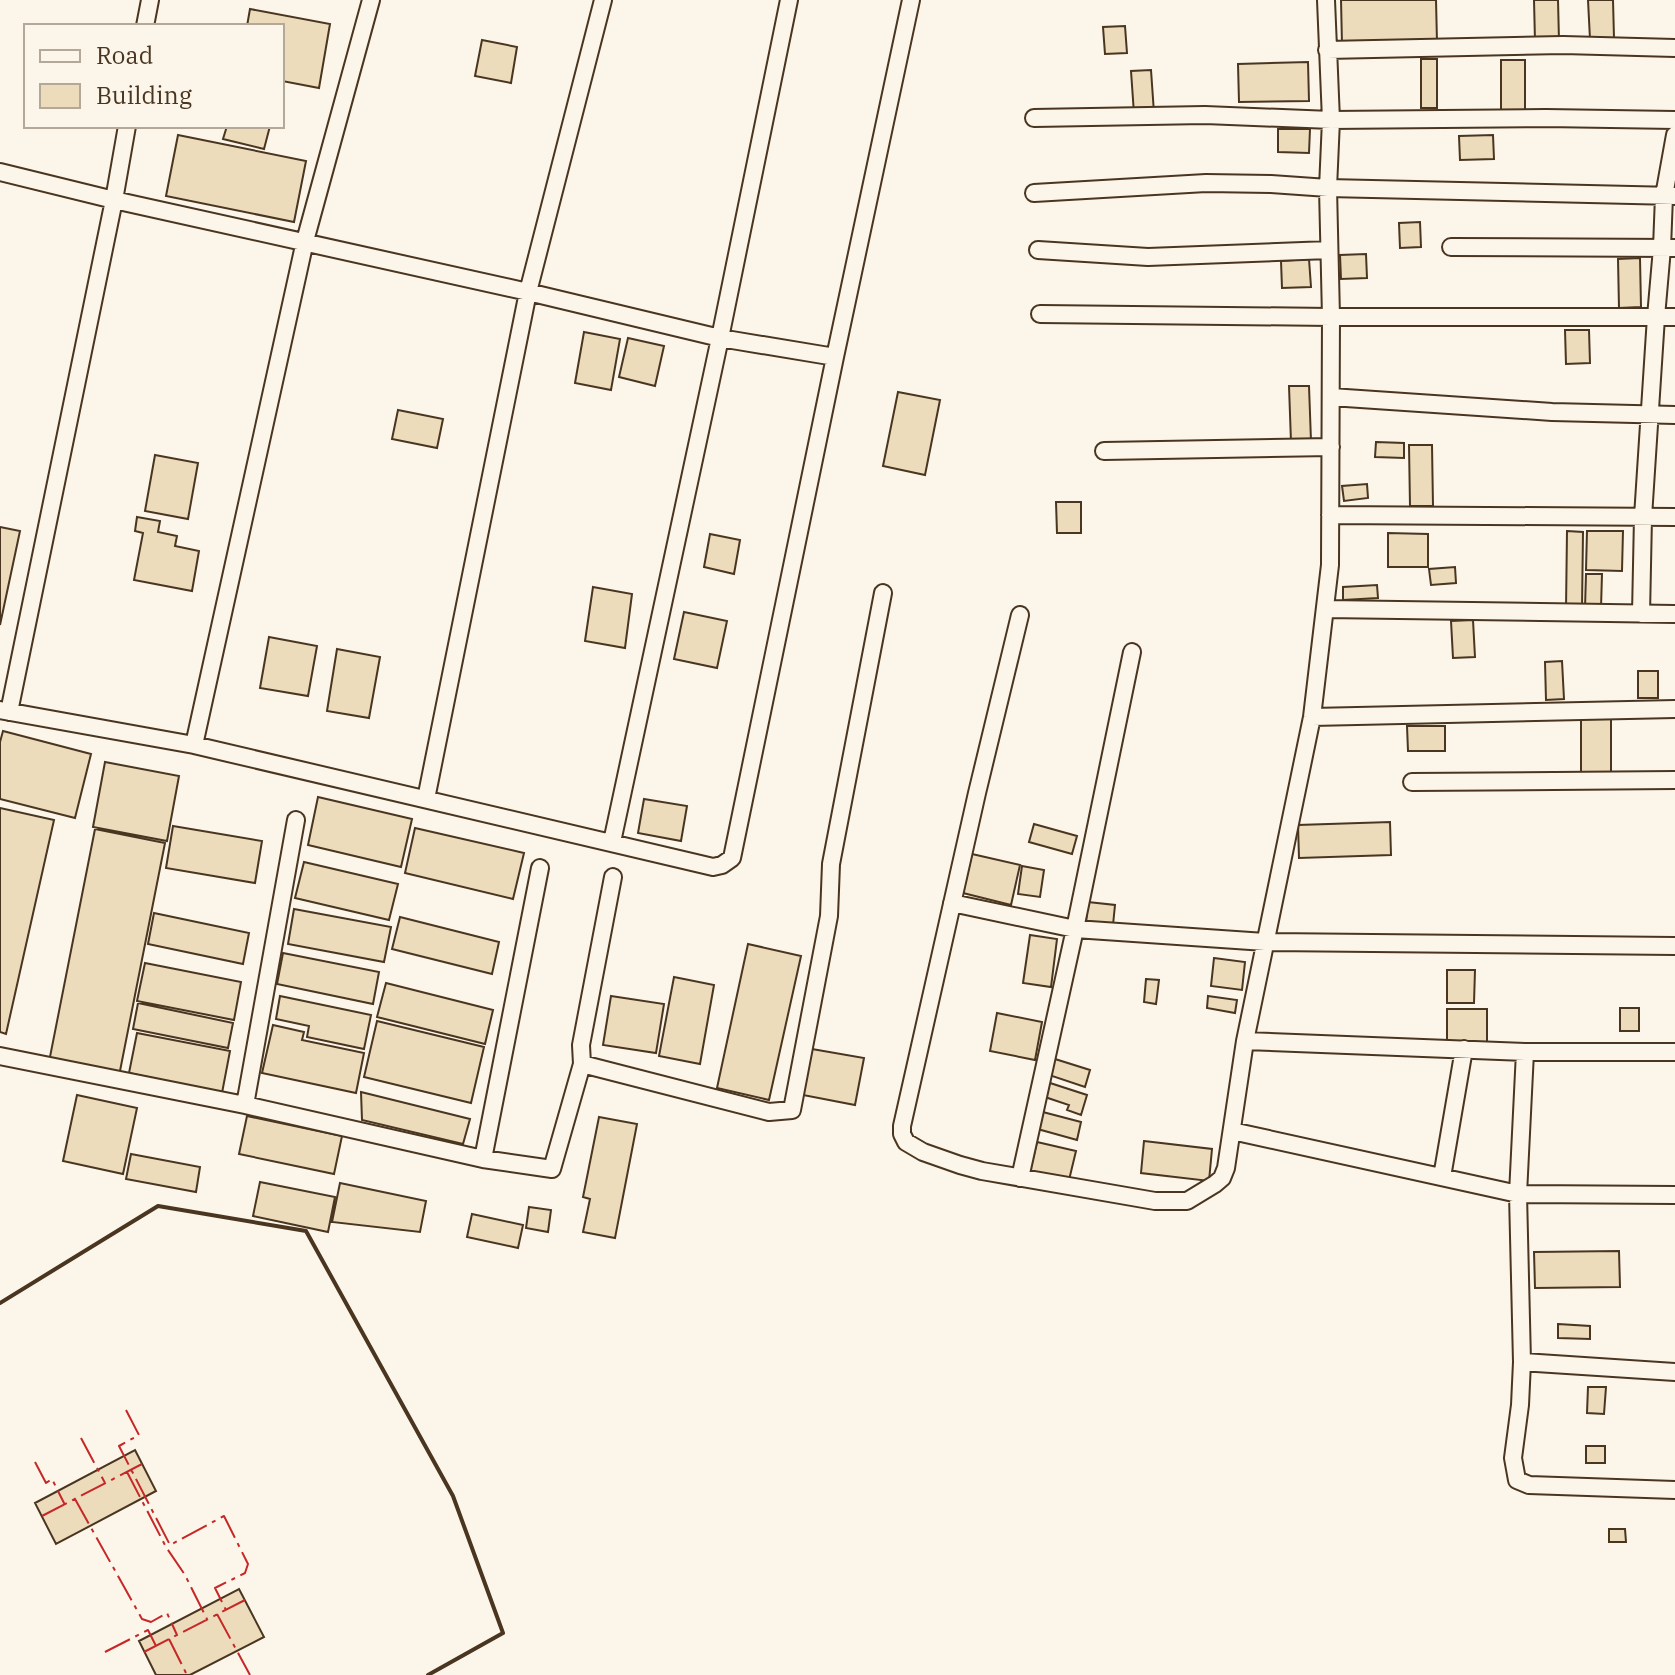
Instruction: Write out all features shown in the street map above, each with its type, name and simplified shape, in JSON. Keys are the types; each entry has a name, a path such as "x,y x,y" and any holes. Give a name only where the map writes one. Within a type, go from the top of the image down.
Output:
{"street":[{"path":"145,24 150,0"},
{"path":"194,745 305,241 371,0"},
{"path":"426,799 528,292 603,0"},
{"path":"612,842 789,0"},
{"path":"127,128 114,200 4,711 194,745 713,867 732,858 911,0"},
{"path":"1020,615 977,793 902,1134 906,1142 923,1152 982,1171 1155,1201 1187,1201 1222,1178 1226,1168 1245,1041 1312,717 1326,609 1330,565 1328,188 1331,120 1326,0"},
{"path":"1327,50 1563,45 1675,48"},
{"path":"1034,118 1205,115 1331,120 1675,120"},
{"path":"1641,614 1649,415 1656,317 1669,248 1675,135"},
{"path":"0,172 720,338 835,357"},
{"path":"1034,193 1206,183 1670,196"},
{"path":"1451,247 1669,248"},
{"path":"1038,250 1148,257 1329,250"},
{"path":"1040,314 1675,317"},
{"path":"1331,397 1552,412 1675,415"},
{"path":"1104,451 1331,447"},
{"path":"1330,515 1675,517"},
{"path":"582,1064 769,1112 792,1110 829,916 831,864 883,593"},
{"path":"1326,609 1675,614"},
{"path":"1020,1178 1132,652"},
{"path":"1312,717 1675,709"},
{"path":"1412,782 1675,780"},
{"path":"245,1105 296,820"},
{"path":"483,1159 540,868"},
{"path":"0,1056 245,1105 483,1159 552,1169 582,1064 581,1045 613,877"},
{"path":"952,903 1075,929 1265,942 1675,946"},
{"path":"1245,1041 1525,1052 1675,1052"},
{"path":"1442,1177 1464,1049"},
{"path":"1525,1052 1518,1194 1522,1362 1513,1458 1517,1480 1529,1485 1675,1490"},
{"path":"1232,1131 1518,1194 1675,1195"},
{"path":"1522,1362 1675,1372"}],"building":[{"path":"1341,0 1436,0 1437,42 1342,44"},
{"path":"1534,0 1558,0 1559,41 1535,41"},
{"path":"1588,0 1613,0 1614,38 1590,39"},
{"path":"250,9 330,24 319,88 284,81 284,24 247,24"},
{"path":"1125,26 1127,53 1105,54 1103,27"},
{"path":"482,40 517,47 511,83 475,76"},
{"path":"1421,59 1437,59 1437,108 1421,108"},
{"path":"1501,60 1525,60 1525,112 1501,112"},
{"path":"1308,62 1309,101 1239,102 1238,64"},
{"path":"1151,70 1154,113 1134,114 1131,71"},
{"path":"226,128 269,128 264,149 223,139"},
{"path":"1278,129 1310,129 1309,153 1278,152"},
{"path":"178,135 306,161 294,222 166,196"},
{"path":"1493,135 1494,159 1460,160 1459,136"},
{"path":"1420,222 1421,247 1400,248 1399,223"},
{"path":"1366,254 1367,278 1341,279 1340,255"},
{"path":"1640,258 1641,307 1619,308 1618,259"},
{"path":"1309,259 1311,287 1282,288 1281,261"},
{"path":"1565,330 1589,330 1590,363 1566,364"},
{"path":"584,332 620,339 611,390 575,383"},
{"path":"628,338 664,346 655,386 619,377"},
{"path":"1289,386 1309,386 1311,441 1291,442"},
{"path":"898,392 940,400 925,475 883,466"},
{"path":"398,410 443,419 437,448 392,439"},
{"path":"1376,442 1404,443 1404,458 1375,457"},
{"path":"1409,445 1432,445 1433,506 1410,506"},
{"path":"155,455 198,463 188,519 145,511"},
{"path":"1367,484 1368,498 1344,501 1342,486"},
{"path":"1056,502 1081,502 1081,533 1057,533"},
{"path":"137,517 160,521 158,532 177,536 175,546 199,551 192,591 134,580 143,533 135,531"},
{"path":"0,527 20,531 0,625"},
{"path":"1567,531 1583,532 1582,609 1566,609"},
{"path":"1587,531 1623,531 1622,571 1586,570"},
{"path":"1388,533 1428,534 1428,567 1388,567"},
{"path":"710,534 740,540 734,574 704,567"},
{"path":"1455,567 1456,583 1431,585 1429,569"},
{"path":"1586,574 1602,574 1601,608 1585,608"},
{"path":"1377,585 1378,598 1343,600 1343,587"},
{"path":"593,587 632,594 625,648 585,641"},
{"path":"684,612 727,621 717,668 674,659"},
{"path":"1473,620 1475,657 1453,658 1451,621"},
{"path":"269,637 317,646 308,696 260,688"},
{"path":"337,649 380,657 369,718 327,711"},
{"path":"1562,661 1564,699 1546,700 1545,662"},
{"path":"1638,671 1658,671 1658,698 1638,698"},
{"path":"1581,718 1611,718 1611,774 1581,774"},
{"path":"1407,726 1445,726 1445,751 1408,751"},
{"path":"3,731 91,754 75,818 0,799 0,742"},
{"path":"105,762 179,776 167,841 93,827"},
{"path":"318,797 412,819 401,867 308,845"},
{"path":"644,799 687,806 681,841 638,833"},
{"path":"0,808 54,820 6,1034 0,1032"},
{"path":"1390,822 1391,855 1299,858 1298,825"},
{"path":"1034,824 1077,836 1072,854 1029,842"},
{"path":"173,826 262,841 255,883 166,868"},
{"path":"415,828 524,853 513,899 405,873"},
{"path":"95,829 165,843 119,1076 49,1062"},
{"path":"972,854 1020,865 1011,905 963,893"},
{"path":"304,862 398,884 389,920 295,898"},
{"path":"1022,866 1044,870 1040,897 1018,894"},
{"path":"1088,902 1115,905 1113,925 1086,922"},
{"path":"294,909 391,927 384,962 288,944"},
{"path":"154,913 249,933 243,964 148,944"},
{"path":"400,917 499,942 492,974 392,949"},
{"path":"1030,935 1057,939 1051,987 1023,983"},
{"path":"748,944 801,956 769,1100 717,1088"},
{"path":"283,953 379,972 373,1004 277,984"},
{"path":"1214,958 1245,962 1242,990 1211,986"},
{"path":"145,963 241,982 234,1020 137,1001"},
{"path":"1447,970 1475,970 1474,1003 1447,1003"},
{"path":"674,977 714,985 700,1064 659,1056"},
{"path":"1146,979 1159,980 1156,1004 1144,1002"},
{"path":"386,983 493,1010 485,1044 377,1017"},
{"path":"280,996 371,1015 364,1049 307,1037 309,1026 276,1019"},
{"path":"611,996 664,1004 656,1053 603,1045"},
{"path":"1208,996 1237,1000 1235,1013 1207,1008"},
{"path":"138,1003 233,1023 228,1048 133,1029"},
{"path":"1620,1008 1639,1008 1639,1031 1620,1031"},
{"path":"1447,1009 1487,1009 1487,1046 1447,1046"},
{"path":"997,1013 1042,1022 1035,1060 990,1051"},
{"path":"377,1021 484,1047 471,1103 364,1077"},
{"path":"273,1025 304,1032 302,1040 364,1053 356,1093 262,1073"},
{"path":"137,1033 230,1051 222,1093 129,1073"},
{"path":"812,1049 864,1058 855,1105 803,1095"},
{"path":"1055,1059 1090,1070 1085,1087 1049,1075"},
{"path":"1047,1082 1087,1095 1081,1115 1067,1110 1069,1105 1042,1096"},
{"path":"361,1092 470,1119 463,1144 362,1120"},
{"path":"77,1095 137,1108 123,1174 63,1161"},
{"path":"1039,1111 1081,1122 1077,1140 1034,1128"},
{"path":"247,1116 342,1136 334,1174 239,1154"},
{"path":"599,1117 637,1124 615,1238 583,1232 590,1199 583,1197"},
{"path":"1144,1141 1212,1149 1209,1181 1141,1173"},
{"path":"1037,1142 1076,1151 1069,1180 1030,1171"},
{"path":"131,1154 200,1167 196,1192 126,1179"},
{"path":"260,1182 335,1197 328,1232 253,1216"},
{"path":"340,1183 426,1201 420,1232 332,1222"},
{"path":"529,1207 551,1210 548,1232 526,1228"},
{"path":"472,1214 523,1225 518,1248 467,1237"},
{"path":"1619,1251 1620,1287 1535,1288 1534,1252"},
{"path":"1558,1324 1590,1326 1590,1339 1558,1338"},
{"path":"1588,1387 1606,1387 1604,1414 1587,1413"},
{"path":"1586,1446 1605,1446 1605,1463 1586,1463"},
{"path":"135,1450 156,1491 56,1544 35,1503"},
{"path":"1609,1529 1625,1529 1626,1542 1609,1542"},
{"path":"239,1589 264,1637 190,1675 156,1675 139,1641"}],"wall":[{"path":"0,1303 158,1206 306,1231 453,1496 503,1633 428,1675"}],"power":[{"path":"126,1410 139,1435 119,1446 170,1545 224,1516 248,1564 245,1573 215,1588 226,1610"},
{"path":"81,1438 105,1483"},
{"path":"35,1462 46,1483 52,1479 65,1505"},
{"path":"42,1516 142,1464"},
{"path":"127,1472 207,1619"},
{"path":"75,1499 142,1619 151,1622 167,1613 177,1635"},
{"path":"144,1652 245,1600"},
{"path":"217,1614 250,1675"},
{"path":"105,1652 148,1630 156,1646"},
{"path":"169,1639 187,1675"}]}
